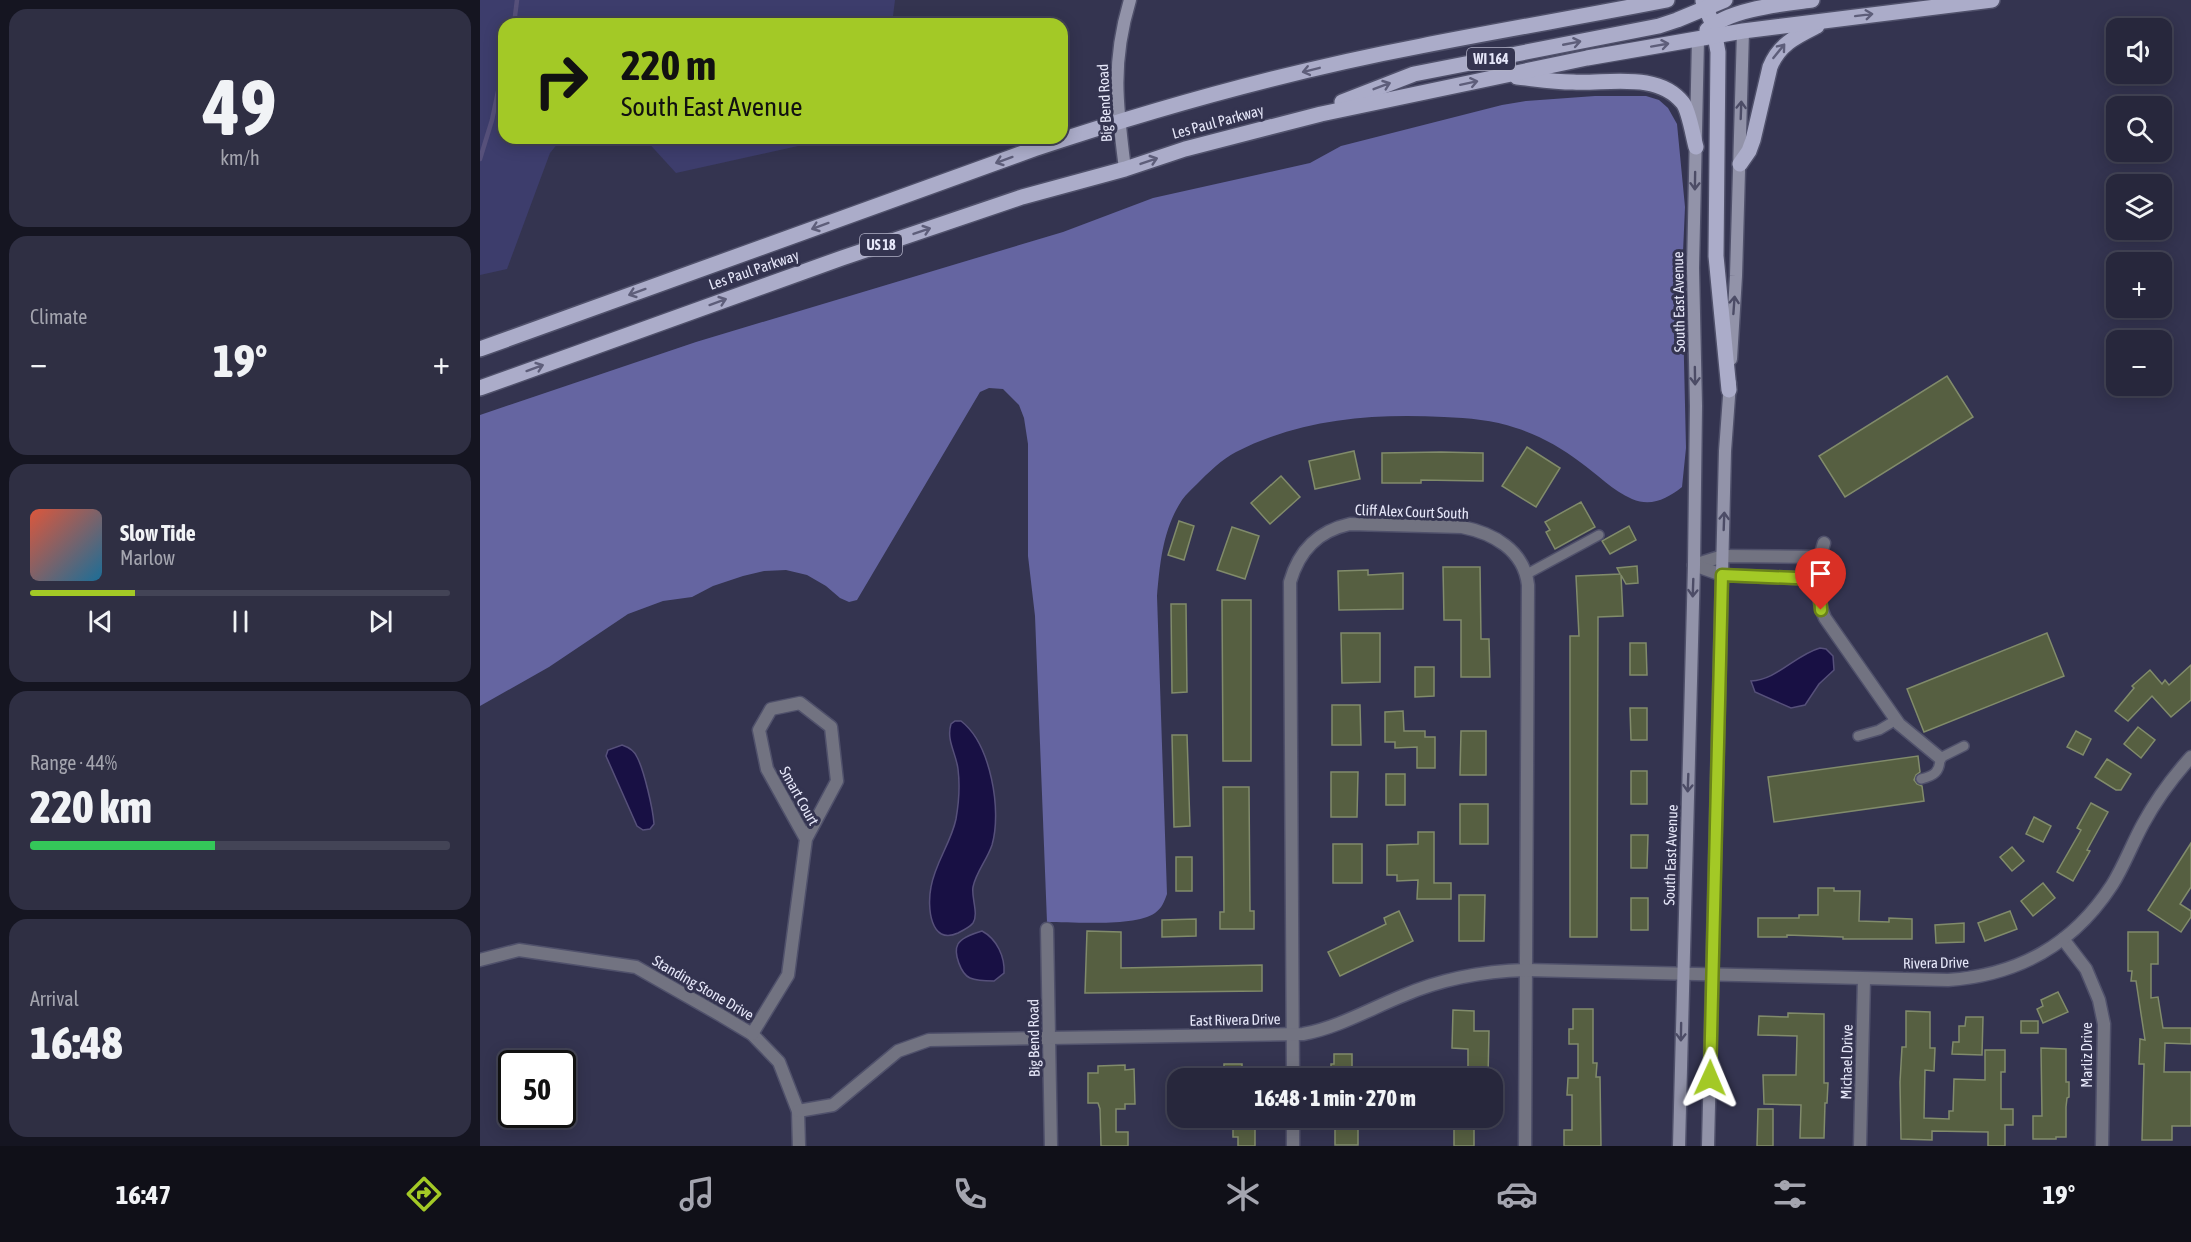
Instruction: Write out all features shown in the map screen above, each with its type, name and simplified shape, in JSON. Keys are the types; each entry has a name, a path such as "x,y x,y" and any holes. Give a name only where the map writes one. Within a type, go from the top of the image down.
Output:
{"main road":[{"name":"Big Bend Road","path":"1125,169 1116,90 1117,61 1120,37 1131,0"},
{"path":"1609,11 1633,0"},
{"name":"Les Paul Parkway","path":"1068,139 1216,95 1357,59 1666,0"},
{"path":"1714,30 1727,17 1744,7 1765,7 1812,0"},
{"name":"Les Paul Parkway","path":"480,388 842,258 1022,197 1125,169 1185,149 1288,122 1502,75 1698,39 1714,30 1743,31 1992,0"},
{"path":"1723,1 1727,17 1743,31"},
{"name":"WI 164","path":"1288,122 1414,74 1659,26 1702,5 1723,1"},
{"path":"1702,5 1714,30 1718,52 1716,256 1729,390"},
{"path":"1698,39 1702,5"},
{"path":"1708,1146 1722,575 1736,276 1744,7"},
{"path":"1740,164 1752,143 1773,58 1788,42 1830,19"},
{"name":"South East Avenue","path":"1679,1146 1694,565 1696,406 1693,268 1698,39"},
{"path":"1502,75 1574,82 1634,82 1659,87 1669,91 1684,104 1696,147"},
{"name":"Les Paul Parkway","path":"480,349 1050,144"}],"street":[{"name":"Cliff Alex Court South","path":"1293,1068 1290,582 1295,566 1314,541 1333,528 1350,524 1413,525 1462,527 1488,534 1506,545 1527,574"},
{"path":"1824,543 1819,579 1819,601 1825,618 1896,720 1907,732 1940,758"},
{"path":"1694,565 1723,555 1821,556"},
{"path":"1694,565 1722,575 1819,579"},
{"path":"1526,1146 1529,701 1527,574"},
{"name":"Smart Court","path":"752,1034 788,975 806,838 837,781 831,727 800,704 771,710 759,730 767,769 806,838"},
{"name":"Rivera Drive","path":"1683,974 1948,980 1987,975 2025,963 2081,926 2102,900 2144,821 2191,757"},
{"name":"Big Bend Road","path":"1047,929 1052,1146"},
{"name":"Marliz Drive","path":"2063,939 2093,982 2102,1012 2104,1024 2102,1146"},
{"name":"Standing Stone Drive","path":"480,960 519,950 636,967 752,1034 779,1062 798,1111 799,1146"},
{"name":"East Rivera Drive","path":"798,1111 833,1105 898,1051 929,1040 1293,1034 1312,1032 1404,994 1448,981 1496,971 1683,974"},
{"name":"Michael Drive","path":"1860,1146 1864,979"},
{"path":"1293,1128 1293,1146"}],"lane":[{"path":"1527,574 1599,535"},
{"path":"1858,736 1879,730 1896,720"},
{"path":"1921,779 1936,774 1939,770 1940,758 1964,746"}],"shaded area":[{"path":"480,0 895,0 893,18 498,18 498,144 557,144 550,153 507,269 480,275"},
{"path":"1595,96 1646,96 1659,100 1668,108 1677,124 1685,207 1682,275 1686,448 1682,487 1671,495 1652,502 1632,499 1618,492 1566,452 1533,434 1499,423 1453,417 1391,416 1311,425 1260,441 1220,462 1182,500 1170,522 1161,558 1157,596 1167,894 1161,907 1155,913 1119,922 1047,922 1035,616 1028,556 1028,444 1024,418 1019,405 1003,389 989,388 980,392 857,600 849,602 807,575 786,570 764,571 743,576 713,586 692,597 663,601 628,614 549,667 480,706 480,415 696,342 1063,232 1153,198 1310,163 1341,146 1502,105"},
{"path":"649,144 807,144 676,173"},
{"path":"1820,648 1826,649 1833,656 1834,670 1819,684 1805,705 1791,708 1755,692 1751,681 1760,680 1778,672 1802,656"},
{"path":"961,721 971,732 987,761 992,779 996,815 992,845 973,887 975,919 966,929 949,936 941,934 932,922 930,895 933,878 954,828 957,813 959,775 950,736 951,724"},
{"path":"622,745 634,752 640,763 653,817 654,824 650,829 643,830 637,826 606,756 608,750"},
{"path":"982,931 996,944 1003,961 1004,973 994,981 970,978 961,968 957,958 958,944 962,939"}],"building":[{"path":"1947,376 1973,417 1845,497 1819,456"},
{"path":"1527,447 1560,468 1536,507 1502,486"},
{"path":"1354,451 1360,479 1315,489 1309,461"},
{"path":"1382,453 1483,453 1483,481 1421,480 1421,483 1382,483"},
{"path":"1281,476 1300,497 1270,524 1251,503"},
{"path":"1581,502 1595,527 1555,549 1546,532 1550,530 1545,522"},
{"path":"1179,521 1194,526 1184,560 1168,555"},
{"path":"1629,526 1636,540 1610,554 1602,541"},
{"path":"1232,527 1259,536 1245,579 1217,570"},
{"path":"1637,566 1638,583 1626,584 1621,575 1623,616 1598,617 1597,937 1570,937 1570,636 1579,636 1576,576 1620,574 1617,568"},
{"path":"1443,567 1480,567 1481,639 1489,639 1490,677 1461,677 1461,620 1444,620"},
{"path":"1368,570 1368,575 1403,573 1403,609 1339,610 1338,571"},
{"path":"1222,600 1251,600 1251,761 1223,761"},
{"path":"1171,604 1186,604 1187,692 1172,693"},
{"path":"1341,633 1380,633 1380,682 1342,683"},
{"path":"2047,633 2064,676 1924,732 1907,689"},
{"path":"1630,643 1646,643 1647,675 1630,675"},
{"path":"2191,665 2191,700 2171,717 2152,696 2128,721 2115,711 2134,688 2132,686 2150,670 2162,684 2165,680 2169,685"},
{"path":"1415,667 1434,667 1434,696 1415,697"},
{"path":"1332,705 1360,705 1361,745 1332,745"},
{"path":"1630,708 1647,708 1647,740 1631,740"},
{"path":"1403,711 1404,731 1425,731 1425,737 1435,737 1435,768 1417,768 1417,747 1395,748 1395,742 1385,742 1385,712"},
{"path":"2138,727 2155,740 2141,758 2124,744"},
{"path":"1461,731 1486,731 1486,775 1460,775"},
{"path":"2076,731 2091,739 2083,755 2067,747"},
{"path":"1172,735 1187,735 1190,826 1174,827"},
{"path":"1918,756 1920,772 1914,780 1922,786 1924,801 1774,822 1768,777"},
{"path":"2107,759 2131,774 2121,790 2116,790 2095,777"},
{"path":"1631,771 1647,771 1647,804 1631,804"},
{"path":"1331,772 1358,772 1357,817 1331,817"},
{"path":"1386,774 1405,774 1405,805 1386,805"},
{"path":"1223,787 1249,787 1250,911 1254,911 1254,929 1220,929 1220,912 1224,912"},
{"path":"2091,803 2108,812 2073,881 2057,872 2081,830 2077,828"},
{"path":"1460,804 1488,804 1488,844 1460,844"},
{"path":"2034,817 2051,826 2043,842 2026,834"},
{"path":"1418,832 1434,832 1434,883 1451,883 1451,899 1417,899 1418,880 1397,881 1397,875 1387,875 1387,845 1418,844"},
{"path":"1631,835 1648,835 1647,868 1631,868"},
{"path":"2191,843 2191,887 2180,904 2191,911 2191,917 2181,932 2148,910"},
{"path":"1333,844 1362,844 1362,883 1333,883"},
{"path":"2012,847 2024,861 2012,871 2000,857"},
{"path":"1176,857 1192,857 1192,891 1176,891"},
{"path":"2043,883 2055,898 2033,916 2021,901"},
{"path":"1818,888 1834,888 1834,891 1860,891 1859,921 1889,922 1889,918 1912,919 1912,939 1843,939 1843,937 1787,935 1787,937 1758,937 1758,918 1799,918 1799,915 1818,915"},
{"path":"1459,895 1485,895 1484,941 1459,941"},
{"path":"1631,898 1648,898 1648,930 1631,930"},
{"path":"1399,911 1413,941 1340,976 1328,952 1386,924 1384,918"},
{"path":"2010,911 2017,929 1985,941 1978,923"},
{"path":"1196,919 1196,936 1162,937 1162,920"},
{"path":"1964,923 1964,942 1936,943 1935,925"},
{"path":"1087,931 1121,932 1121,968 1262,965 1262,991 1085,993"},
{"path":"2128,932 2158,932 2158,964 2151,964 2151,998 2158,997 2163,1028 2191,1028 2191,1044 2165,1043 2164,1072 2191,1072 2191,1126 2172,1126 2172,1140 2142,1140 2144,1064 2139,1064 2140,1039 2145,1040 2136,981 2131,981 2132,971 2128,971"},
{"path":"2058,992 2068,1012 2043,1023 2037,1009 2043,1006 2041,1000"},
{"path":"1573,1009 1593,1009 1593,1063 1597,1063 1596,1077 1600,1077 1601,1146 1564,1146 1564,1130 1572,1130 1572,1095 1567,1095 1568,1078 1578,1078 1578,1044 1569,1044 1569,1029 1573,1029"},
{"path":"1453,1010 1474,1011 1474,1031 1489,1031 1488,1068 1468,1068 1468,1049 1452,1048"},
{"path":"1906,1011 1930,1012 1930,1048 1935,1048 1934,1071 1925,1070 1924,1118 1949,1119 1949,1111 1953,1111 1954,1079 1985,1080 1985,1050 2005,1050 2005,1072 2001,1072 2001,1109 2013,1109 2013,1125 2005,1125 2005,1146 1988,1146 1988,1132 1932,1131 1932,1140 1901,1139 1900,1082 1902,1047 1906,1047"},
{"path":"1788,1013 1824,1014 1824,1083 1828,1083 1824,1138 1800,1138 1801,1105 1764,1104 1763,1075 1796,1075 1797,1036 1758,1035 1759,1016 1788,1017"},
{"path":"1966,1017 1983,1017 1982,1055 1952,1054 1953,1042 1959,1042 1959,1026 1965,1026"},
{"path":"2021,1021 2038,1021 2038,1033 2021,1033"},
{"path":"2041,1048 2066,1049 2066,1082 2069,1082 2069,1097 2066,1107 2066,1137 2033,1139 2033,1116 2042,1116"},
{"path":"1334,1054 1352,1054 1352,1068 1331,1068 1331,1064 1334,1064"},
{"path":"1224,1064 1242,1064 1242,1068 1224,1068"},
{"path":"1125,1065 1125,1070 1134,1069 1135,1104 1125,1104 1125,1109 1116,1109 1116,1132 1128,1132 1128,1146 1101,1146 1100,1109 1098,1103 1088,1103 1088,1073 1098,1073 1098,1066"},
{"path":"1758,1109 1773,1109 1773,1146 1757,1146"},
{"path":"1233,1128 1255,1128 1255,1146 1238,1146 1238,1137 1233,1137"},
{"path":"1335,1128 1358,1128 1358,1145 1335,1145"},
{"path":"1454,1128 1474,1128 1474,1146 1454,1146"}],"waterway":[{"path":"515,18 517,0"},
{"path":"480,159 498,92"}],"route":[{"path":"1710,1078 1722,575 1819,579 1821,610"}]}
